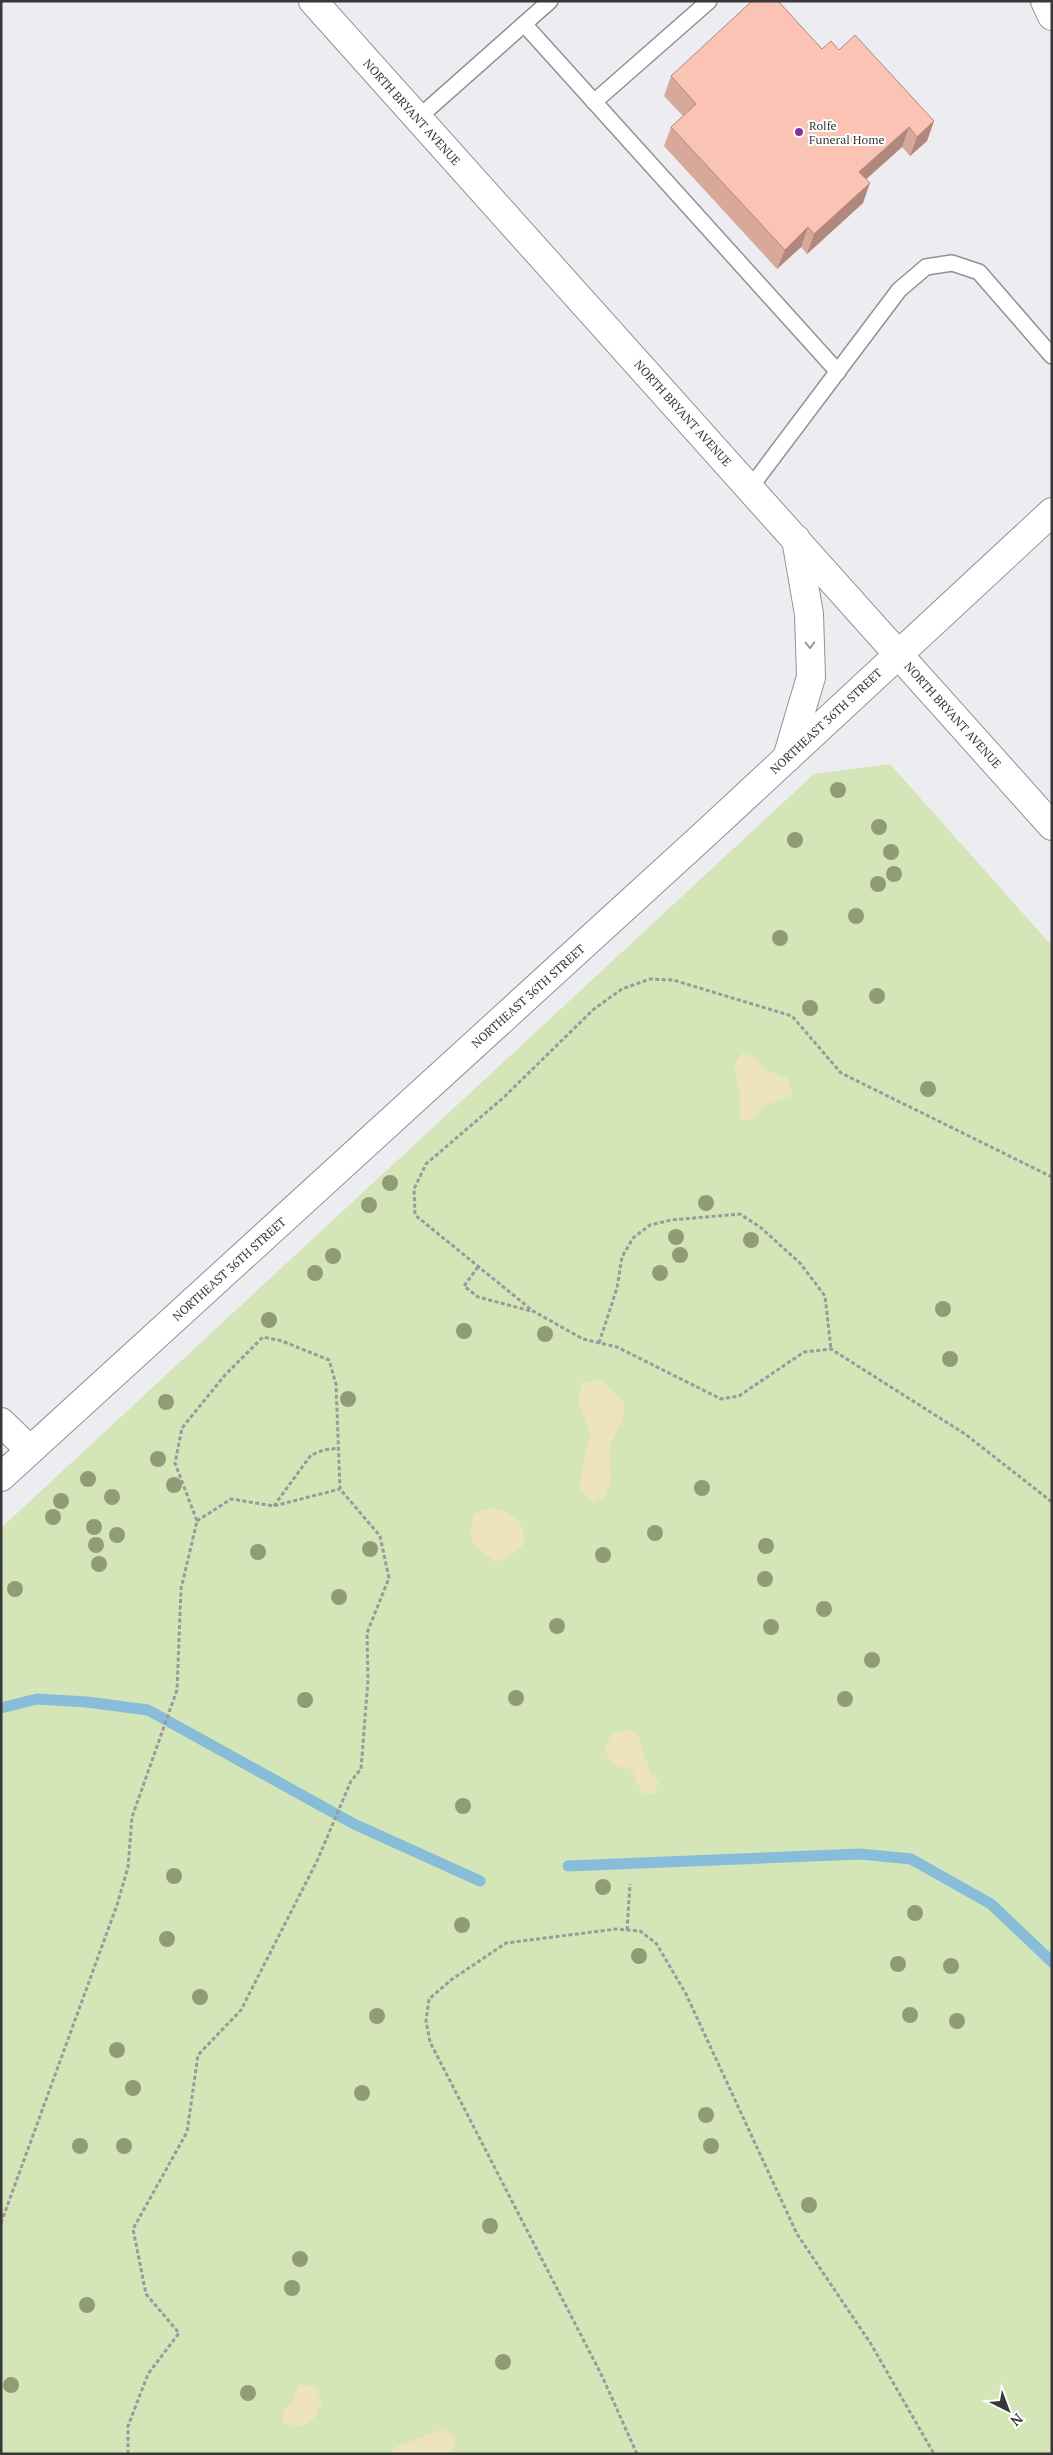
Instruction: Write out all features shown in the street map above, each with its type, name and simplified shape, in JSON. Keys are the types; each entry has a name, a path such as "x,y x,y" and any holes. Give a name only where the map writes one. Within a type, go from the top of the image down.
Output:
{"main road":[{"name":"NORTH BRYANT AVENUE","path":"313,1 1052,826"},
{"path":"1045,1 1052,16"},
{"name":"NORTHEAST 36TH STREET","path":"1,1477 787,758 1052,512"},
{"path":"787,758 811,677 809,614 796,539"},
{"path":"1,1422 30,1450"}],"lane":[{"path":"418,118 550,1"},
{"path":"594,102 709,1"},
{"path":"524,24 838,372"},
{"path":"750,488 899,290 926,267 952,263 979,272 1052,356"}],"path":[{"path":"1052,1176 841,1073 792,1016 673,980 650,979 622,989 594,1009 503,1098 426,1164 414,1190 415,1215 533,1311 583,1339 617,1347 721,1399 740,1396 804,1352 831,1349 965,1434 1052,1502"},
{"path":"599,1343 615,1295 622,1257 633,1238 650,1225 670,1220 740,1214 760,1227 800,1263 825,1296 831,1349"},
{"path":"478,1267 464,1286 478,1297 533,1311"},
{"path":"1,2223 117,1905 128,1867 132,1817 177,1690 181,1589 196,1520 175,1463 182,1428 225,1375 262,1337 282,1342 329,1360 336,1384 340,1489 380,1536 389,1578 368,1633 368,1680 361,1769 351,1781 317,1861 241,2010 198,2055 187,2132 132,2228 146,2294 178,2333 148,2374 128,2426 128,2454"},
{"path":"274,1506 311,1455 324,1450 338,1448"},
{"path":"196,1520 231,1499 274,1506 340,1489"},
{"path":"627,1930 630,1884"},
{"path":"637,2454 602,2376 430,2042 426,2021 429,1999 451,1980 506,1943 616,1928 640,1931 656,1943 670,1966 797,2234 870,2344 934,2454"}],"green space":[{"path":"890,764 1052,946 1052,2454 1,2454 1,1528 814,774"}],"sand":[{"path":"743,1053 757,1058 762,1068 788,1079 793,1095 762,1107 752,1120 741,1120 740,1116 740,1096 735,1069 738,1059"},
{"path":"601,1380 624,1402 624,1415 609,1448 611,1479 604,1498 592,1503 579,1487 591,1434 578,1402 582,1382"},
{"path":"491,1508 506,1512 516,1518 522,1528 525,1543 512,1555 496,1562 477,1548 473,1543 471,1531 474,1514"},
{"path":"628,1730 638,1735 650,1772 659,1783 653,1794 642,1793 631,1769 614,1766 604,1749 612,1733"},
{"path":"299,2384 315,2386 322,2402 315,2417 303,2427 282,2423 283,2411 292,2403"},
{"path":"445,2428 455,2436 455,2446 449,2454 389,2454 396,2447"}],"building":[{"name":"Rolfe Funeral Home","path":"752,1 778,1 822,49 831,41 839,50 855,35 934,121 917,137 909,127 859,172 870,183 814,234 808,227 785,250 671,127 696,104 671,76"}],"waterway":[{"path":"1,1708 37,1699 87,1702 148,1710 354,1824 480,1881"},
{"path":"568,1866 860,1854 911,1859 991,1904 1052,1962"}],"place":[{"name":"Rolfe Funeral Home","path":"799,132"}]}
